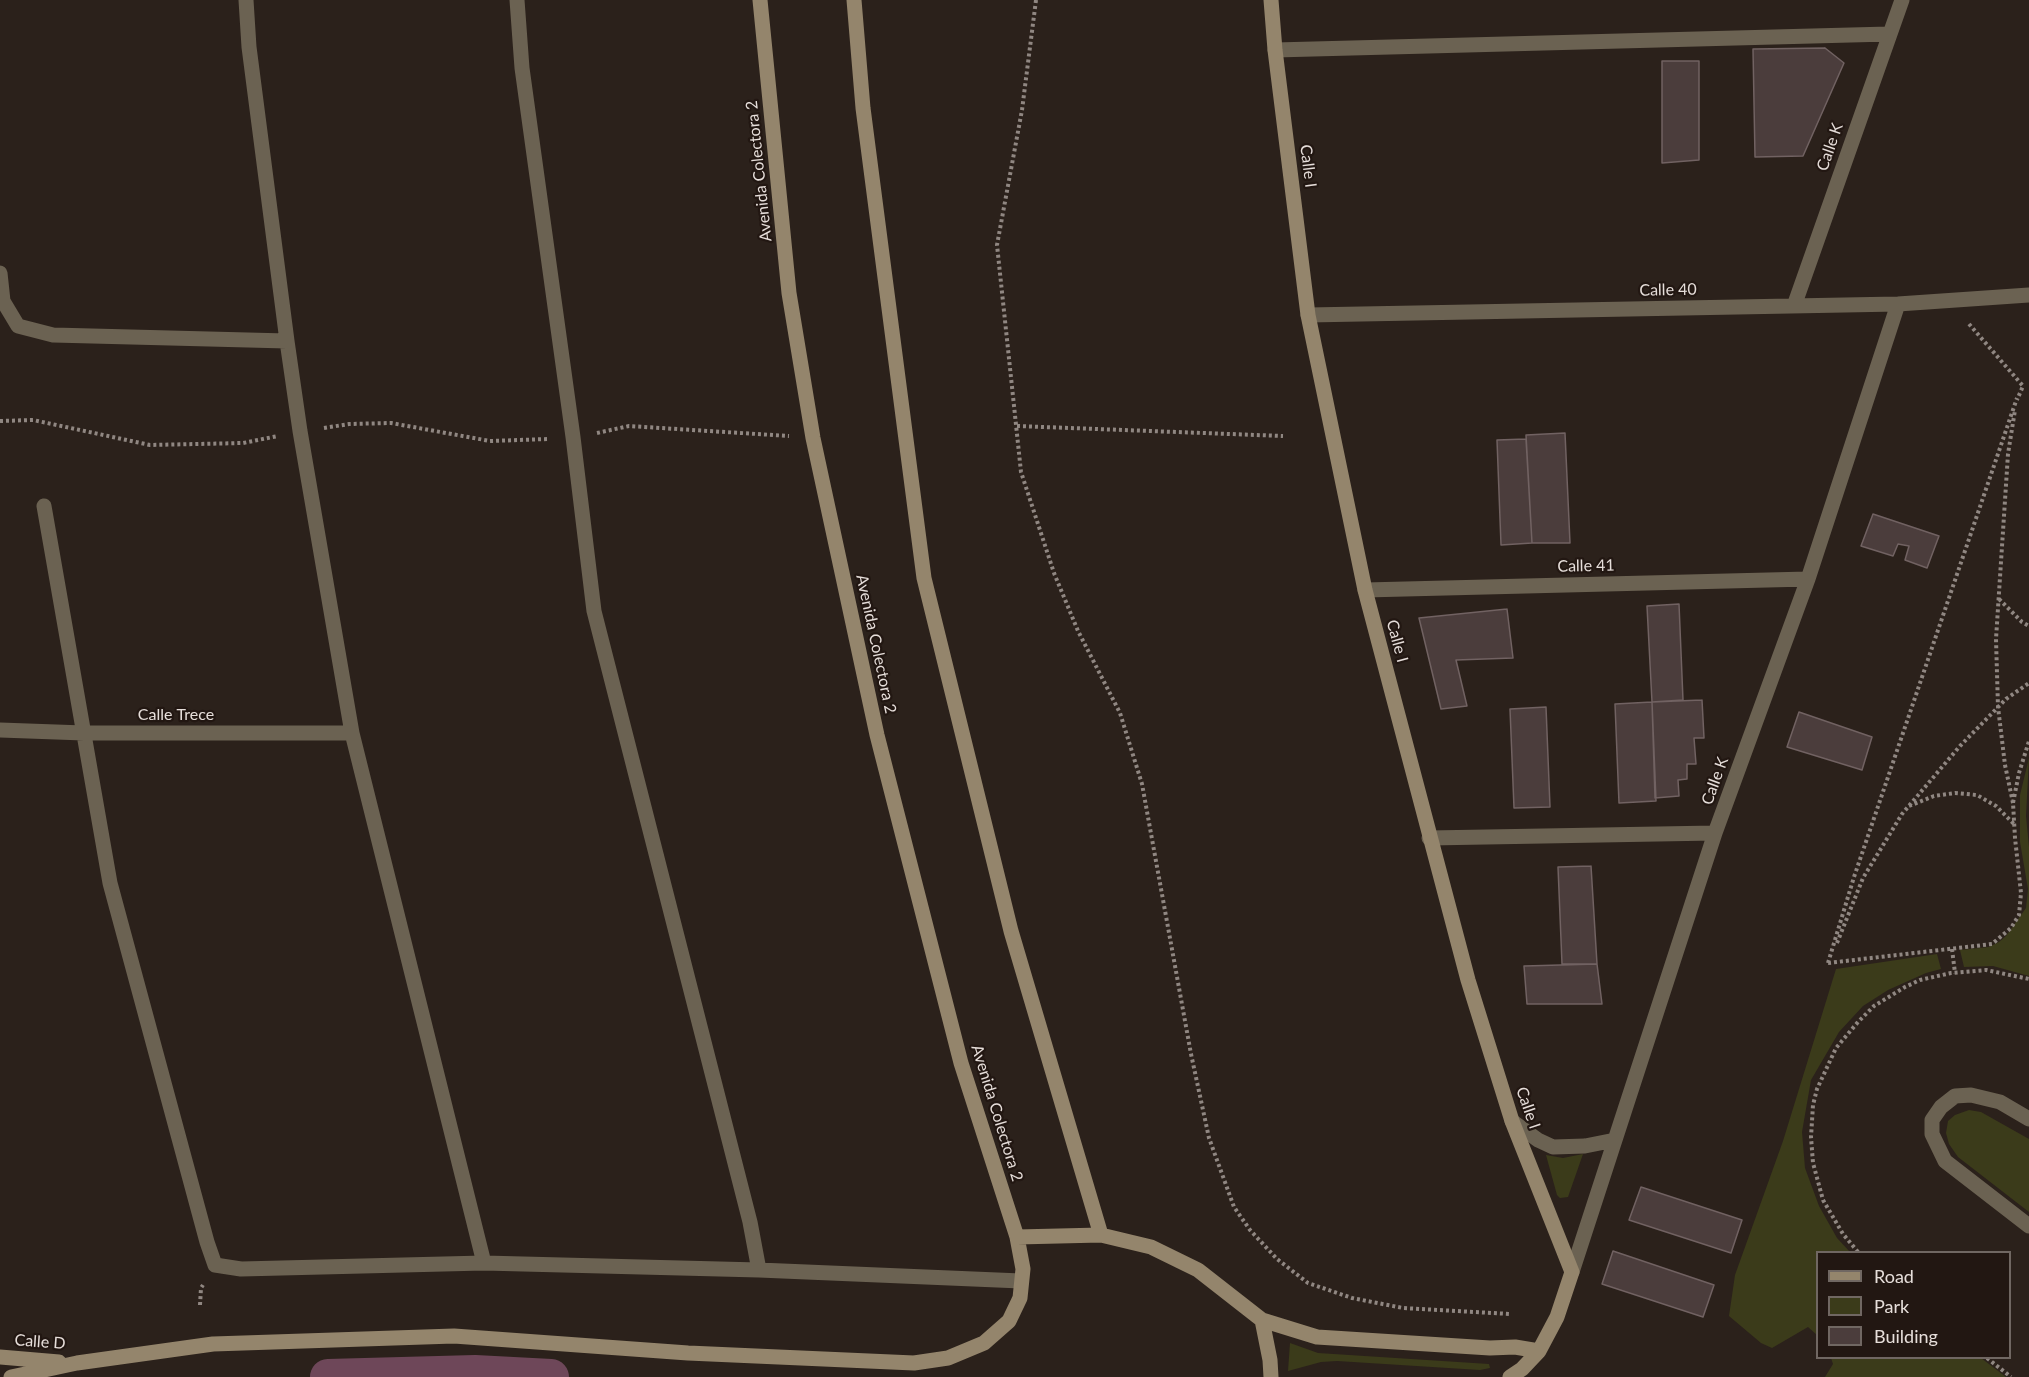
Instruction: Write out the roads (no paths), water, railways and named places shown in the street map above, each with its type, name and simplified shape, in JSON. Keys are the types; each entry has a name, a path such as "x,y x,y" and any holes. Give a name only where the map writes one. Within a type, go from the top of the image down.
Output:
{"street":[{"path":"246,0 249,47 300,431 352,733 484,1263"},
{"path":"517,0 522,68 573,437 594,610 747,1210 759,1270"},
{"name":"Avenida Colectora 2","path":"77,1363 213,1344 454,1336 688,1353 914,1363 948,1358 984,1343 1009,1322 1020,1298 1023,1269 1017,1237 961,1063 883,758 813,438 789,293 760,0"},
{"path":"854,0 863,108 924,578 1011,931 1054,1069 1101,1235"},
{"name":"Calle I","path":"1271,0 1275,50 1308,315 1365,590 1468,980 1512,1121 1572,1272"},
{"name":"Calle K","path":"1794,306 1902,0"},
{"path":"1275,50 1889,34"},
{"path":"0,273 3,301 18,326 53,334 287,341"},
{"name":"Calle 40","path":"1308,315 1898,304 2029,295"},
{"name":"Calle K","path":"1572,1272 1715,832 1808,579 1898,304"},
{"path":"44,506 110,883 215,1265 241,1269 484,1263 759,1270 1021,1281"},
{"name":"Calle 41","path":"1365,590 1808,579"},
{"name":"Calle Trece","path":"0,730 84,733 352,733"},
{"path":"1430,838 1715,832"},
{"path":"2029,1119 2000,1102 1971,1095 1955,1096 1941,1107 1932,1120 1932,1134 1946,1161 2029,1226"},
{"path":"1512,1121 1538,1140 1553,1146 1566,1148 1615,1140"},
{"path":"1017,1237 1101,1235 1151,1247 1198,1270 1262,1320 1317,1337 1490,1348 1515,1347 1539,1351"},
{"path":"1509,1377 1522,1369 1539,1351 1557,1317 1572,1272"},
{"path":"1262,1320 1271,1377"},
{"name":"Calle D","path":"0,1357 77,1363"},
{"path":"11,1377 77,1363"}],"waterway":[{"path":"328,1377 475,1373 551,1377"}]}
